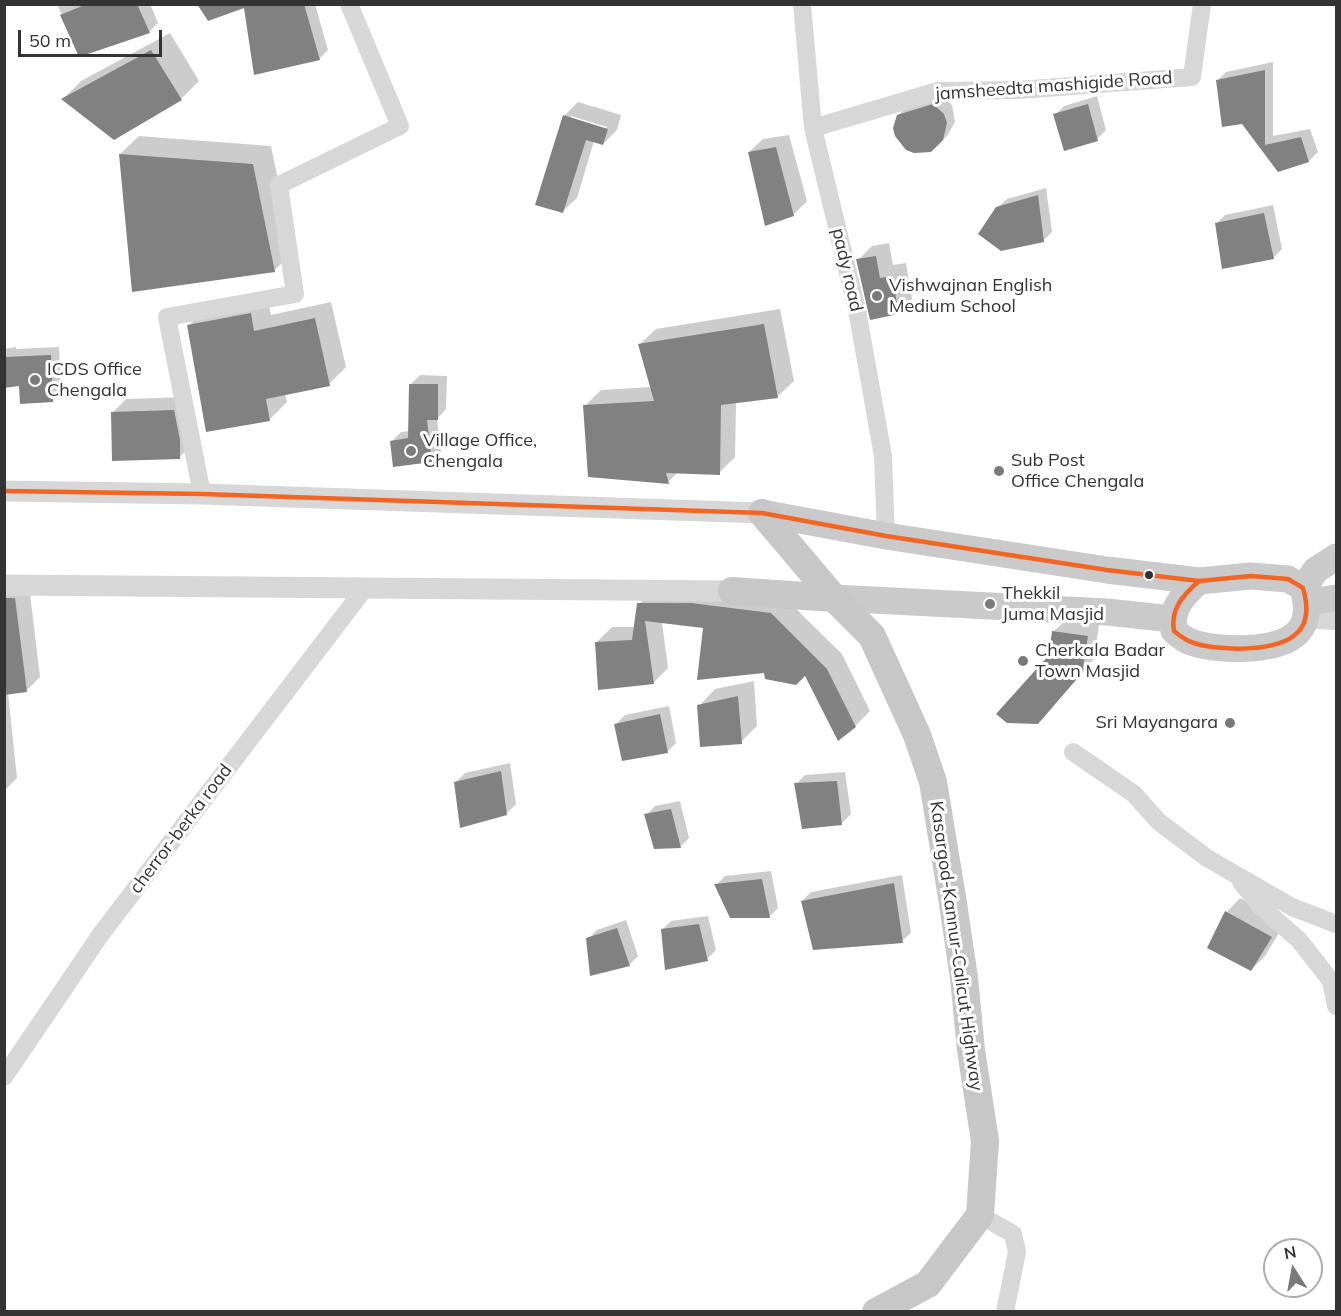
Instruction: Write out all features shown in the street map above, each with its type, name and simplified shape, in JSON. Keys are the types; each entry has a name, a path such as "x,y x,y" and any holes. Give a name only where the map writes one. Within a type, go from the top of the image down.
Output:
{"highway":[{"name":"Kasargod-Kannur-Calicut Highway","path":"762,513 834,598 872,636 917,735 933,783 964,978 971,1050 985,1141 980,1215"},
{"path":"732,591 834,598"},
{"path":"876,1311 928,1284 980,1215"}],"main road":[{"path":"762,513 886,536 1107,570 1199,581 1251,576 1288,579 1305,603"},
{"path":"1199,581 1185,593 1172,619 1173,631 1186,640 1213,647 1252,649 1280,642 1298,633 1316,570 1336,557"},
{"path":"834,598 1107,612 1172,619"},
{"path":"1305,603 1336,598"}],"street":[{"path":"202,494 167,317 296,294 279,185 399,126 349,4"},
{"name":"pady road","path":"802,4 813,128 857,310 883,456 886,536"},
{"name":"jamsheedta mashigide Road","path":"813,128 938,91 1019,90 1192,77 1202,4"},
{"path":"4,490 202,494 762,513"},
{"path":"4,585 732,591"},
{"name":"cherror-berka road","path":"4,1077 101,934 365,588"},
{"path":"1305,603 1336,621"},
{"path":"1073,752 1134,794 1159,822 1207,858 1292,907 1336,924"},
{"path":"1235,874 1260,906 1299,940 1331,981 1336,1006"},
{"path":"980,1215 1014,1234 1017,1252 1005,1311"}],"building":[{"path":"87,4 137,4 150,33 79,57 60,15"},
{"path":"197,4 304,4 320,60 254,75 244,8 208,21"},
{"path":"151,50 182,100 114,140 61,99"},
{"path":"1265,70 1265,145 1301,137 1309,162 1278,172 1242,124 1222,127 1216,80"},
{"path":"933,104 944,114 947,123 943,140 931,152 914,153 906,150 895,136 893,128 897,115"},
{"path":"1088,104 1098,141 1064,151 1053,114"},
{"path":"563,115 608,129 603,145 586,140 563,213 535,205"},
{"path":"776,147 794,216 765,226 748,152"},
{"path":"119,154 253,164 275,272 132,292"},
{"path":"1038,195 1044,242 1001,251 978,234 996,207"},
{"path":"1264,213 1274,259 1222,269 1215,223"},
{"name":"Vishwajnan English Medium School","path":"876,256 880,278 892,276 899,314 870,320 856,259"},
{"path":"251,313 254,331 315,318 330,386 266,399 270,421 206,432 187,325"},
{"path":"764,324 778,398 721,405 720,475 666,473 669,484 588,477 583,405 654,401 638,344"},
{"name":"ICDS Office Chengala","path":"51,355 53,402 20,404 19,386 4,388 4,357"},
{"path":"409,384 438,384 438,420 427,420 432,462 393,467 390,441 408,438"},
{"path":"174,410 180,440 180,459 112,461 111,412"},
{"path":"4,598 15,598 27,692 4,695"},
{"path":"637,603 691,603 771,613 827,669 856,727 838,741 805,676 796,685 765,679 764,673 697,680 703,628 645,621 654,684 598,690 595,642 632,640"},
{"path":"1052,631 1088,636 1082,673 1038,724 1007,723 996,714 1049,655"},
{"path":"738,696 742,744 700,747 697,705"},
{"path":"660,714 668,753 622,761 614,724"},
{"path":"501,771 507,815 460,828 454,782"},
{"path":"837,781 842,825 802,829 794,783"},
{"path":"671,809 681,848 654,849 644,814"},
{"path":"762,879 770,918 730,918 714,884"},
{"path":"894,883 903,943 813,950 801,901"},
{"path":"1225,911 1272,937 1251,971 1207,948"},
{"path":"699,924 708,961 665,970 661,929"},
{"path":"617,928 630,966 590,976 586,938"}],"transit line":[{"path":"4,491 202,494 762,513 886,536 1107,570 1199,581 1251,576 1288,579 1303,588 1306,605 1302,628 1289,639 1263,647 1232,649 1191,642 1174,631 1173,623 1179,603 1199,581"}],"place":[{"name":"Vishwajnan English Medium School","path":"877,296"},
{"name":"ICDS Office Chengala","path":"35,380"},
{"name":"Village Office, Chengala","path":"411,451"},
{"name":"Sub Post Office Chengala","path":"999,471"},
{"name":"Thekkil Juma Masjid","path":"990,604"},
{"name":"Cherkala Badar Town Masjid","path":"1023,661"},
{"name":"Sri Mayangara","path":"1230,723"}]}
